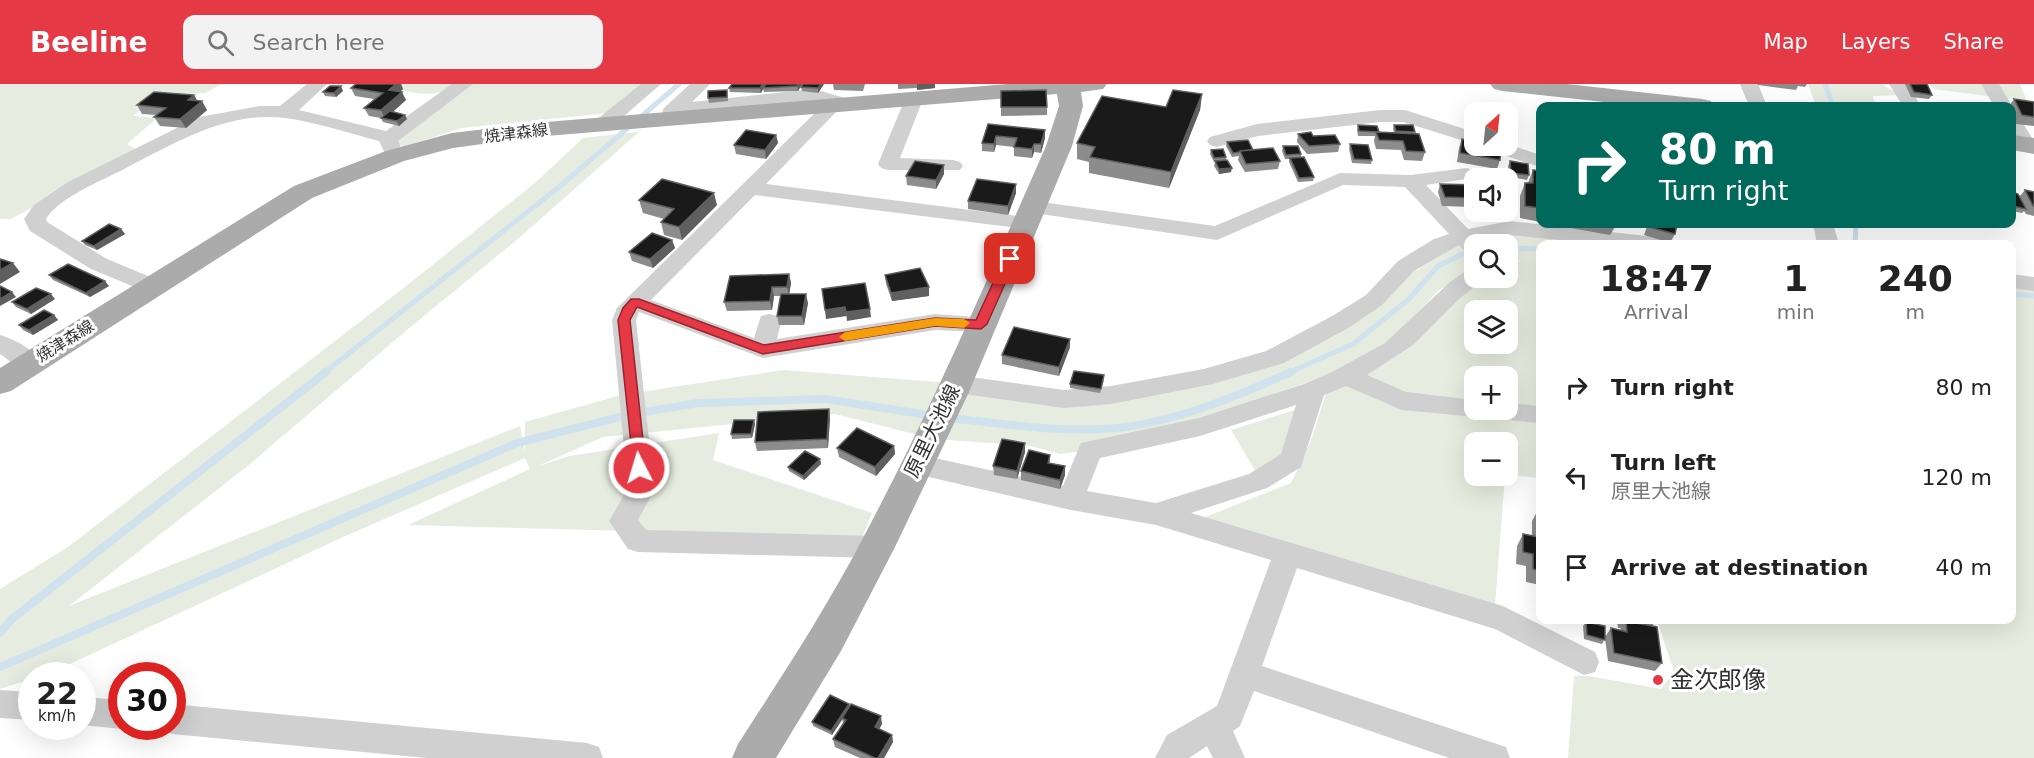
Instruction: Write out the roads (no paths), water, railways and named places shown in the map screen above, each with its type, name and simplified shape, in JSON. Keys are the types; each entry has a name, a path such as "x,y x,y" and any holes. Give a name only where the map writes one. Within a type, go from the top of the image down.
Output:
{"main road":[{"path":"1503,84 1574,88 1656,102"},
{"name":"焼津森線","path":"0,382 303,192 392,148 534,130 602,126 784,104 839,105 1076,85"},
{"name":"原里大池線","path":"753,758 827,639 877,547 954,388 1062,136 1076,85"}],"street":[{"path":"285,112 318,84"},
{"path":"152,286 99,264 38,226 35,219 41,209 75,186 206,121 260,112 285,112 387,137 392,148 464,84"},
{"path":"602,126 652,84"},
{"path":"659,120 700,84"},
{"path":"1749,84 1756,102"},
{"path":"1898,84 1909,102"},
{"path":"1990,84 2001,102"},
{"path":"914,99 888,164 953,166"},
{"path":"839,105 750,188 629,308 624,320 639,468 636,498 623,521 638,540 877,547"},
{"path":"1217,141 1257,130 1380,116 1405,116 1464,135"},
{"path":"2016,129 2024,144"},
{"path":"1518,154 1536,161"},
{"path":"750,188 1217,233 1340,179 1411,181 1464,174"},
{"path":"1411,181 1464,239"},
{"path":"1493,234 1510,228 1636,233"},
{"path":"954,388 1064,399 1111,395 1204,378 1275,357 1342,321 1374,300 1406,266 1442,244 1464,243"},
{"path":"1071,499 1090,450 1200,428 1313,390 1371,365 1416,329 1458,285 1464,282"},
{"path":"2016,282 2034,284"},
{"path":"635,302 763,350 935,322 981,324"},
{"path":"763,350 769,322"},
{"path":"0,343 30,363"},
{"path":"1346,376 1402,401 1464,408"},
{"path":"1156,514 1258,481 1292,460 1313,390"},
{"path":"1518,413 1536,415"},
{"path":"916,464 1071,499 1156,514 1503,620 1584,662"},
{"path":"1171,758 1178,746 1229,716 1287,553"},
{"path":"1245,674 1494,758"},
{"path":"0,704 18,705"},
{"path":"186,721 587,758"},
{"path":"1214,725 1229,758"}],"waterway":[{"path":"324,373 559,187 679,84"},
{"path":"1825,84 1832,102"},
{"path":"1855,240 1856,228"},
{"path":"1518,248 1536,249"},
{"path":"1288,373 1353,344 1409,299 1438,266 1464,254"},
{"path":"2016,294 2034,296"},
{"path":"0,633 12,619 326,372"},
{"path":"948,418 1084,430 1128,426 1200,409 1291,372"},
{"path":"638,413 698,403 826,399 934,416"},
{"path":"0,667 517,443 628,415"}],"place":[{"name":"金次郎像","path":"1658,680"}]}
